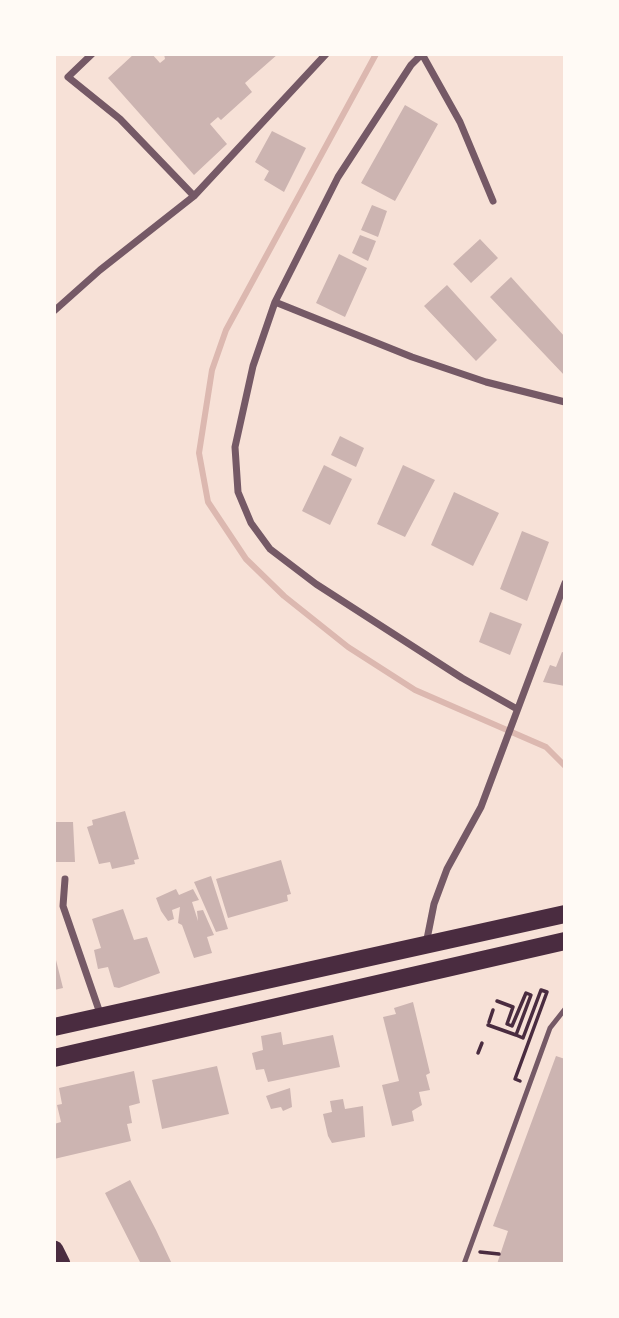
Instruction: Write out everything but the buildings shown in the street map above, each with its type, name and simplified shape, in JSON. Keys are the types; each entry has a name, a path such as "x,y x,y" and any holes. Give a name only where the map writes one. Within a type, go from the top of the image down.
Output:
{"highway":[{"path":"54,1250 61,1264"}],"main road":[{"path":"54,1027 565,914"},
{"path":"54,1059 565,941"}],"street":[{"path":"92,54 68,77 120,119 194,195"},
{"path":"54,311 100,270 194,195 326,54"},
{"path":"493,201 460,122 422,54 411,65 338,177 275,302 253,366 235,447 238,492 251,523 271,549 316,584 450,671 517,709"},
{"path":"275,302 412,357 486,382 565,402"},
{"path":"425,946 434,904 447,869 481,807 565,583"},
{"path":"65,880 63,906 101,1016"}],"lane":[{"path":"464,1264 550,1028 565,1009"}],"path":[{"path":"494,1010 488,1023 523,1038 541,990 547,992 515,1079"},
{"path":"497,1000 513,1007 507,1024 512,1026 526,993 531,995 516,1035"},
{"path":"478,1053 482,1043"}],"waterway":[{"path":"376,54 226,330 212,370 199,453 208,502 246,559 284,596 348,647 415,690 546,747 565,766"}]}
